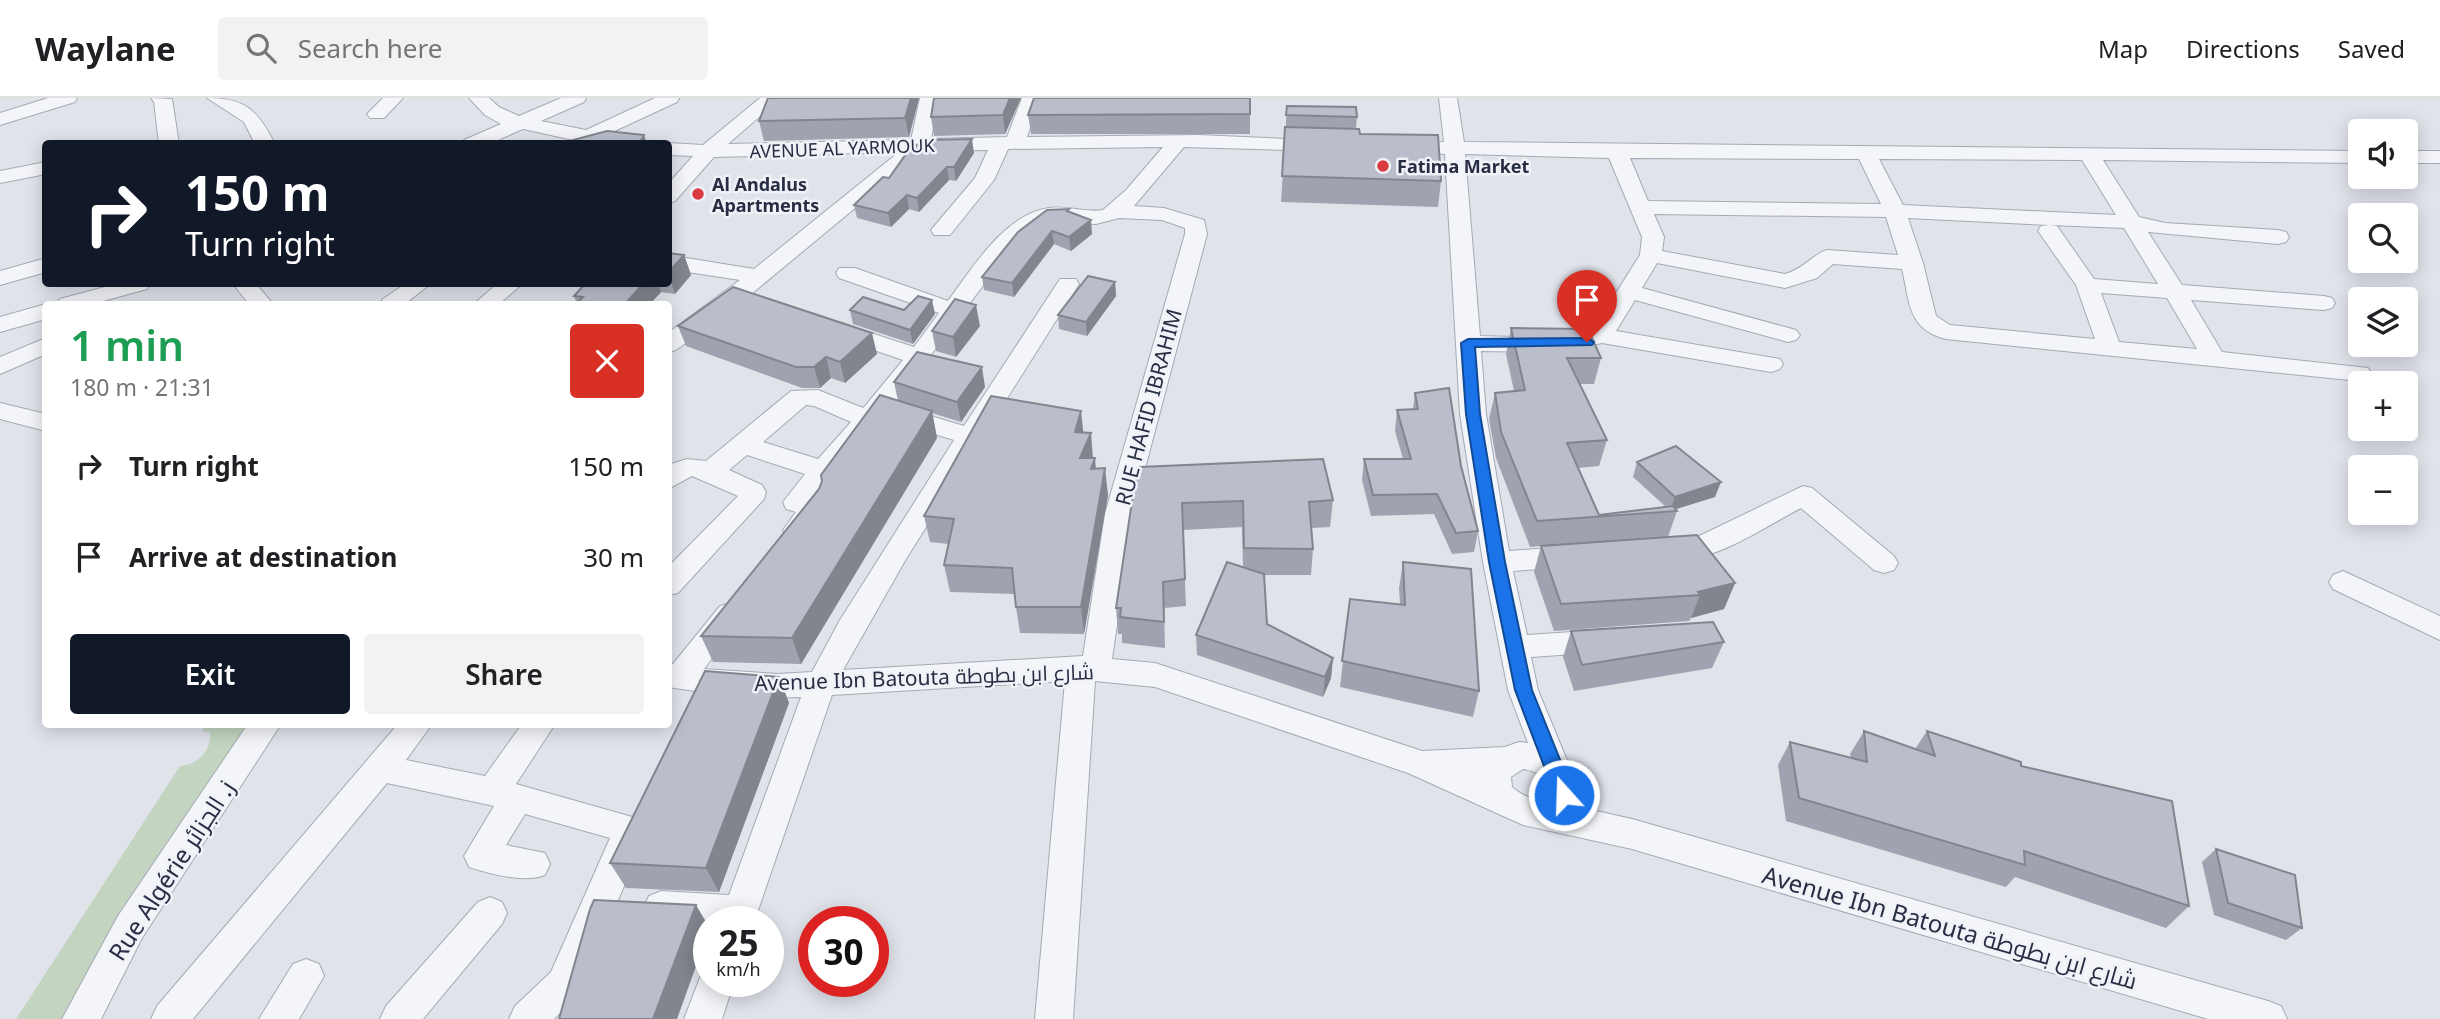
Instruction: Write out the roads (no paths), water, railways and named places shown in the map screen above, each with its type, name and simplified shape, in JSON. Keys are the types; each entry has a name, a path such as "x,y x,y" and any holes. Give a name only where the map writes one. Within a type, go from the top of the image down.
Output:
{"street":[{"path":"0,100 6,98"},
{"path":"0,119 68,98"},
{"path":"160,98 163,99 168,140"},
{"path":"216,98 252,119 263,140"},
{"path":"234,108 258,98"},
{"path":"377,114 394,98"},
{"path":"478,98 492,111 521,123 606,140"},
{"path":"481,140 577,98"},
{"path":"587,136 670,98"},
{"path":"672,192 708,151 772,98"},
{"path":"672,342 736,295 920,145 929,98"},
{"path":"942,230 984,180 1031,98"},
{"path":"1448,98 1455,148 1473,414 1497,562 1523,690 1552,791"},
{"path":"781,550 815,507 796,502 919,357 953,310 1020,229 1043,214 1053,211 1099,216 1117,212 1178,142"},
{"name":"AVENUE AL YARMOUK","path":"672,149 708,151 1178,142 1347,145"},
{"path":"1388,146 1617,152 2348,157"},
{"path":"1601,336 1651,255 1653,237 1617,152"},
{"path":"1866,153 1895,211 1912,263 1925,318 1932,326 1946,332 2348,372"},
{"path":"2089,155 2129,222 2177,291 2215,360"},
{"path":"2418,157 2440,158"},
{"path":"0,177 42,169"},
{"path":"1640,206 1895,211 2129,222 2165,229 2278,237"},
{"name":"RUE HAFID IBRAHIM","path":"1089,669 1119,514 1196,234 1196,225 1164,214 1117,212"},
{"path":"2049,231 2087,285 2110,349"},
{"path":"1651,255 1785,281 1806,276 1821,266 1827,257 1912,263"},
{"path":"672,263 756,276"},
{"path":"0,278 42,266"},
{"path":"846,273 953,310"},
{"path":"743,906 821,683 857,617 969,436 1068,284"},
{"path":"2087,285 2324,303"},
{"path":"78,301 128,287"},
{"path":"395,301 415,287"},
{"path":"489,301 507,287"},
{"path":"1629,291 1787,335"},
{"path":"736,295 762,304"},
{"path":"0,325 42,312"},
{"path":"814,321 919,357"},
{"path":"1468,343 1562,344 1587,342 1601,336 1770,364"},
{"path":"0,366 42,347"},
{"path":"710,472 800,397 818,398 969,436"},
{"path":"0,411 42,423"},
{"path":"741,444 823,470"},
{"path":"672,476 688,465 753,492 751,499 672,581"},
{"path":"1646,552 1700,548 1803,495 1884,563"},
{"path":"1497,562 1606,555"},
{"path":"2343,582 2440,629"},
{"path":"687,685 747,592"},
{"path":"1514,647 1625,639"},
{"path":"1054,1019 1089,669"},
{"name":"Avenue Ibn Batouta شارع ابن بطوطة","path":"687,685 778,685 1089,669 1168,679 1419,763 1505,802"},
{"path":"1523,690 1511,757 1495,772 1495,788 1505,802 1521,811 1552,791"},
{"name":"Rue Algérie ز. الجزائر","path":"81,1019 130,927 263,728"},
{"path":"170,1019 414,728"},
{"path":"533,864 481,856 505,795 538,728"},
{"path":"1511,757 1537,757 1552,791"},
{"name":"Avenue Ibn Batouta شارع ابن بطوطة","path":"1419,763 1511,757"},
{"path":"381,768 505,795 637,817 564,984 528,1019"},
{"name":"Avenue Ibn Batouta شارع ابن بطوطة","path":"1552,791 1632,834 2268,1019"},
{"path":"598,905 693,912"},
{"path":"399,1019 490,913"},
{"path":"278,1019 306,976"},
{"path":"703,1019 711,997"}],"place":[{"name":"Fatima Market","path":"1383,166"},
{"name":"Al Andalus Apartments","path":"698,194"}]}
